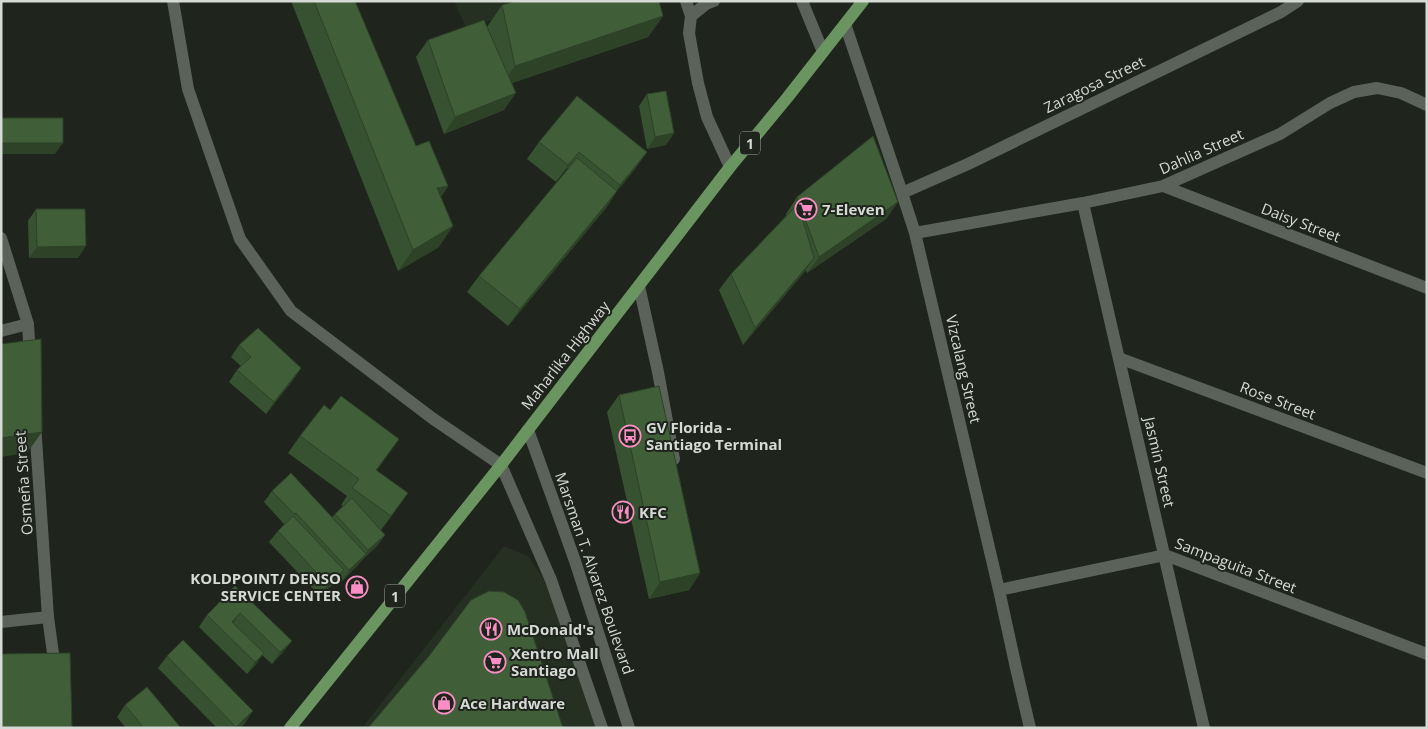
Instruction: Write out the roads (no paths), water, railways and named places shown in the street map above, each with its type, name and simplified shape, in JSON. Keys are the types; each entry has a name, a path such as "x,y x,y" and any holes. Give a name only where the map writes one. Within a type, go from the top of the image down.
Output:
{"main road":[{"name":"Maharlika Highway","path":"290,728 501,466 730,167 863,1"}],"street":[{"path":"173,1 188,89 240,239 291,311 432,418 501,466 551,580 602,728"},
{"path":"686,1 691,16 689,33 698,82 707,116 730,167"},
{"path":"691,16 706,4 714,1"},
{"path":"802,1 823,52"},
{"name":"Zaragosa Street","path":"902,193 968,164 1281,12 1298,1"},
{"name":"Vizcalang Street","path":"845,24 915,233 1000,590 1030,728"},
{"name":"Dahlia Street","path":"915,233 1083,203 1163,186 1280,134 1330,103 1354,92 1377,88 1400,93 1427,105"},
{"name":"Daisy Street","path":"1163,186 1427,288"},
{"name":"Jasmin Street","path":"1083,203 1204,728"},
{"path":"1,238 28,324 31,373"},
{"path":"639,286 658,372 676,469"},
{"path":"1,331 28,324"},
{"name":"Rose Street","path":"1119,358 1427,473"},
{"name":"Osmeña Street","path":"34,412 48,617 57,682"},
{"name":"Marsman T. Alvarez Boulevard","path":"528,430 575,561 629,728"},
{"name":"Sampaguita Street","path":"1000,590 1165,555 1427,654"},
{"path":"1,622 48,617"}],"place":[{"name":"7-Eleven","path":"806,209"},
{"name":"GV Florida - Santiago Terminal","path":"630,436"},
{"name":"KFC","path":"623,512"},
{"name":"KOLDPOINT/ DENSO SERVICE CENTER","path":"357,587"},
{"name":"McDonald's","path":"491,629"},
{"name":"Xentro Mall Santiago","path":"495,662"},
{"name":"Ace Hardware","path":"444,703"}]}
